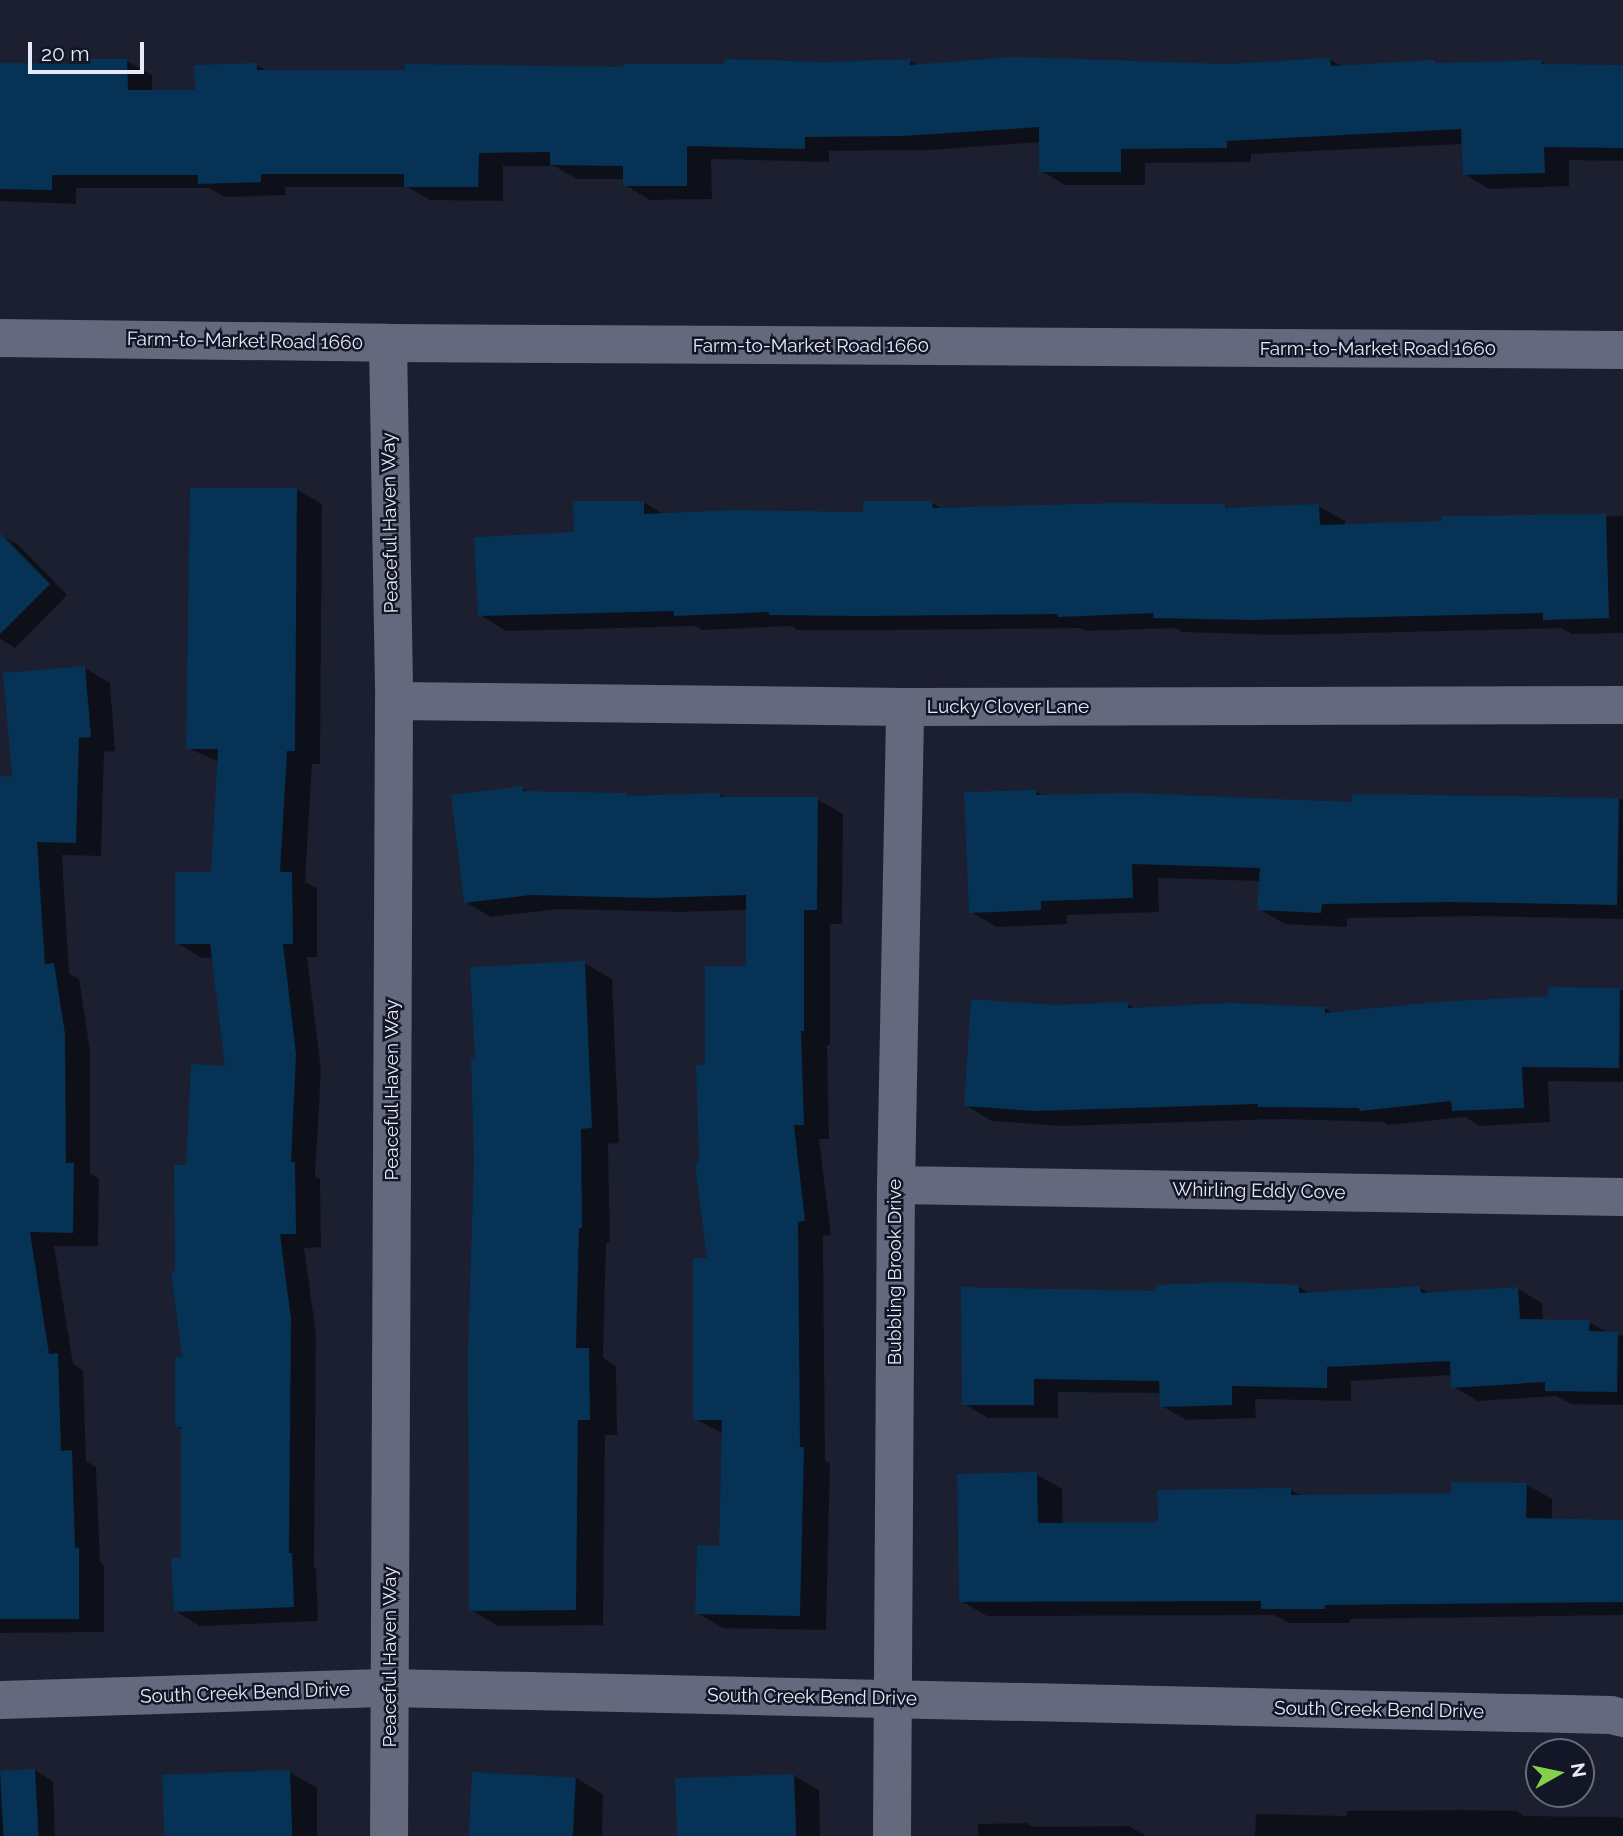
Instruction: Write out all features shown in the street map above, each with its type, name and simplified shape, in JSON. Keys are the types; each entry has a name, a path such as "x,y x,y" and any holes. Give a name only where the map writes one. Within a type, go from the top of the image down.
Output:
{"street":[{"name":"Farm-to-Market Road 1660","path":"0,338 388,343 1623,350"},
{"name":"Peaceful Haven Way","path":"388,343 394,702 389,1836"},
{"name":"Lucky Clover Lane","path":"394,702 905,707 1623,705"},
{"name":"Bubbling Brook Drive","path":"892,1836 896,1185 905,707"},
{"name":"Whirling Eddy Cove","path":"896,1185 1623,1198"},
{"name":"South Creek Bend Drive","path":"0,1700 391,1688 1611,1715 1623,1718"}],"building":[{"path":"1013,57 1226,64 1330,58 1331,66 1435,60 1435,63 1542,60 1542,64 1623,65 1623,148 1544,147 1545,173 1463,175 1461,129 1227,141 1227,148 1121,149 1121,172 1039,172 1039,127 903,136 805,137 805,149 687,146 687,186 623,186 623,166 550,165 550,152 479,153 478,187 404,187 404,174 261,174 261,182 198,184 198,175 52,175 52,190 0,189 0,63 88,64 88,59 127,59 128,90 195,90 194,65 257,63 257,70 405,70 405,64 623,67 623,64 724,64 724,59 826,62 910,59 910,65"},
{"path":"190,488 297,488 295,751 287,751 280,872 292,872 293,944 283,944 296,1054 291,1162 295,1162 296,1234 280,1234 291,1319 289,1553 292,1553 294,1607 174,1612 171,1558 181,1557 181,1427 175,1427 175,1357 182,1357 171,1272 175,1271 174,1165 186,1165 191,1064 225,1066 210,944 175,944 175,872 211,872 218,749 186,749"},
{"path":"573,501 644,501 644,514 735,510 863,512 863,501 932,501 933,508 1114,503 1225,504 1225,508 1319,504 1320,525 1442,521 1441,516 1606,514 1609,618 1543,620 1543,613 1254,620 1153,618 1154,613 1058,617 1057,614 769,615 769,612 674,616 674,611 478,616 474,537 574,532"},
{"path":"0,533 50,584 0,634"},
{"path":"85,666 91,737 79,738 76,843 37,842 45,964 54,963 65,1034 66,1163 74,1163 73,1233 30,1232 49,1354 58,1353 61,1451 72,1450 75,1548 79,1548 79,1619 0,1619 0,776 12,777 3,673"},
{"path":"523,786 523,791 626,793 626,796 720,793 721,797 818,797 817,910 804,910 804,1031 801,1031 804,1125 794,1125 805,1221 798,1222 800,1447 804,1447 800,1616 695,1614 697,1545 719,1546 722,1420 693,1420 693,1258 707,1258 695,1164 699,1164 696,1065 705,1064 705,966 746,966 746,895 652,898 531,895 464,903 451,795"},
{"path":"1036,790 1037,795 1131,793 1352,802 1352,794 1619,798 1617,905 1450,902 1322,904 1321,913 1257,910 1260,868 1132,864 1133,898 1041,901 1041,910 969,913 964,792"},
{"path":"585,961 592,1128 581,1129 582,1228 579,1228 576,1348 589,1348 590,1420 578,1420 576,1610 469,1611 468,1349 474,1158 471,1059 475,1059 470,967"},
{"path":"1548,987 1620,988 1619,1068 1522,1067 1524,1108 1452,1111 1451,1101 1360,1111 1359,1108 1258,1107 1258,1104 1034,1111 964,1106 971,999 1054,1005 1128,1002 1128,1008 1228,1003 1325,1007 1325,1013 1436,1002 1548,996"},
{"path":"1228,1282 1299,1285 1299,1293 1420,1286 1421,1293 1518,1287 1520,1319 1590,1320 1589,1331 1618,1332 1617,1392 1545,1391 1545,1382 1451,1388 1450,1361 1327,1367 1327,1388 1232,1386 1232,1405 1160,1407 1159,1381 1034,1379 1034,1405 962,1405 961,1287 1156,1291 1156,1285"},
{"path":"1037,1472 1038,1523 1158,1522 1157,1490 1291,1488 1291,1495 1451,1493 1451,1482 1527,1483 1526,1518 1623,1520 1623,1602 1325,1605 1325,1609 1261,1609 1261,1601 959,1602 957,1474"},
{"path":"35,1769 39,1836 3,1836 0,1771"},
{"path":"290,1770 292,1836 164,1836 162,1774"},
{"path":"472,1772 576,1777 573,1836 469,1836"},
{"path":"794,1774 796,1836 677,1836 675,1778"}]}
